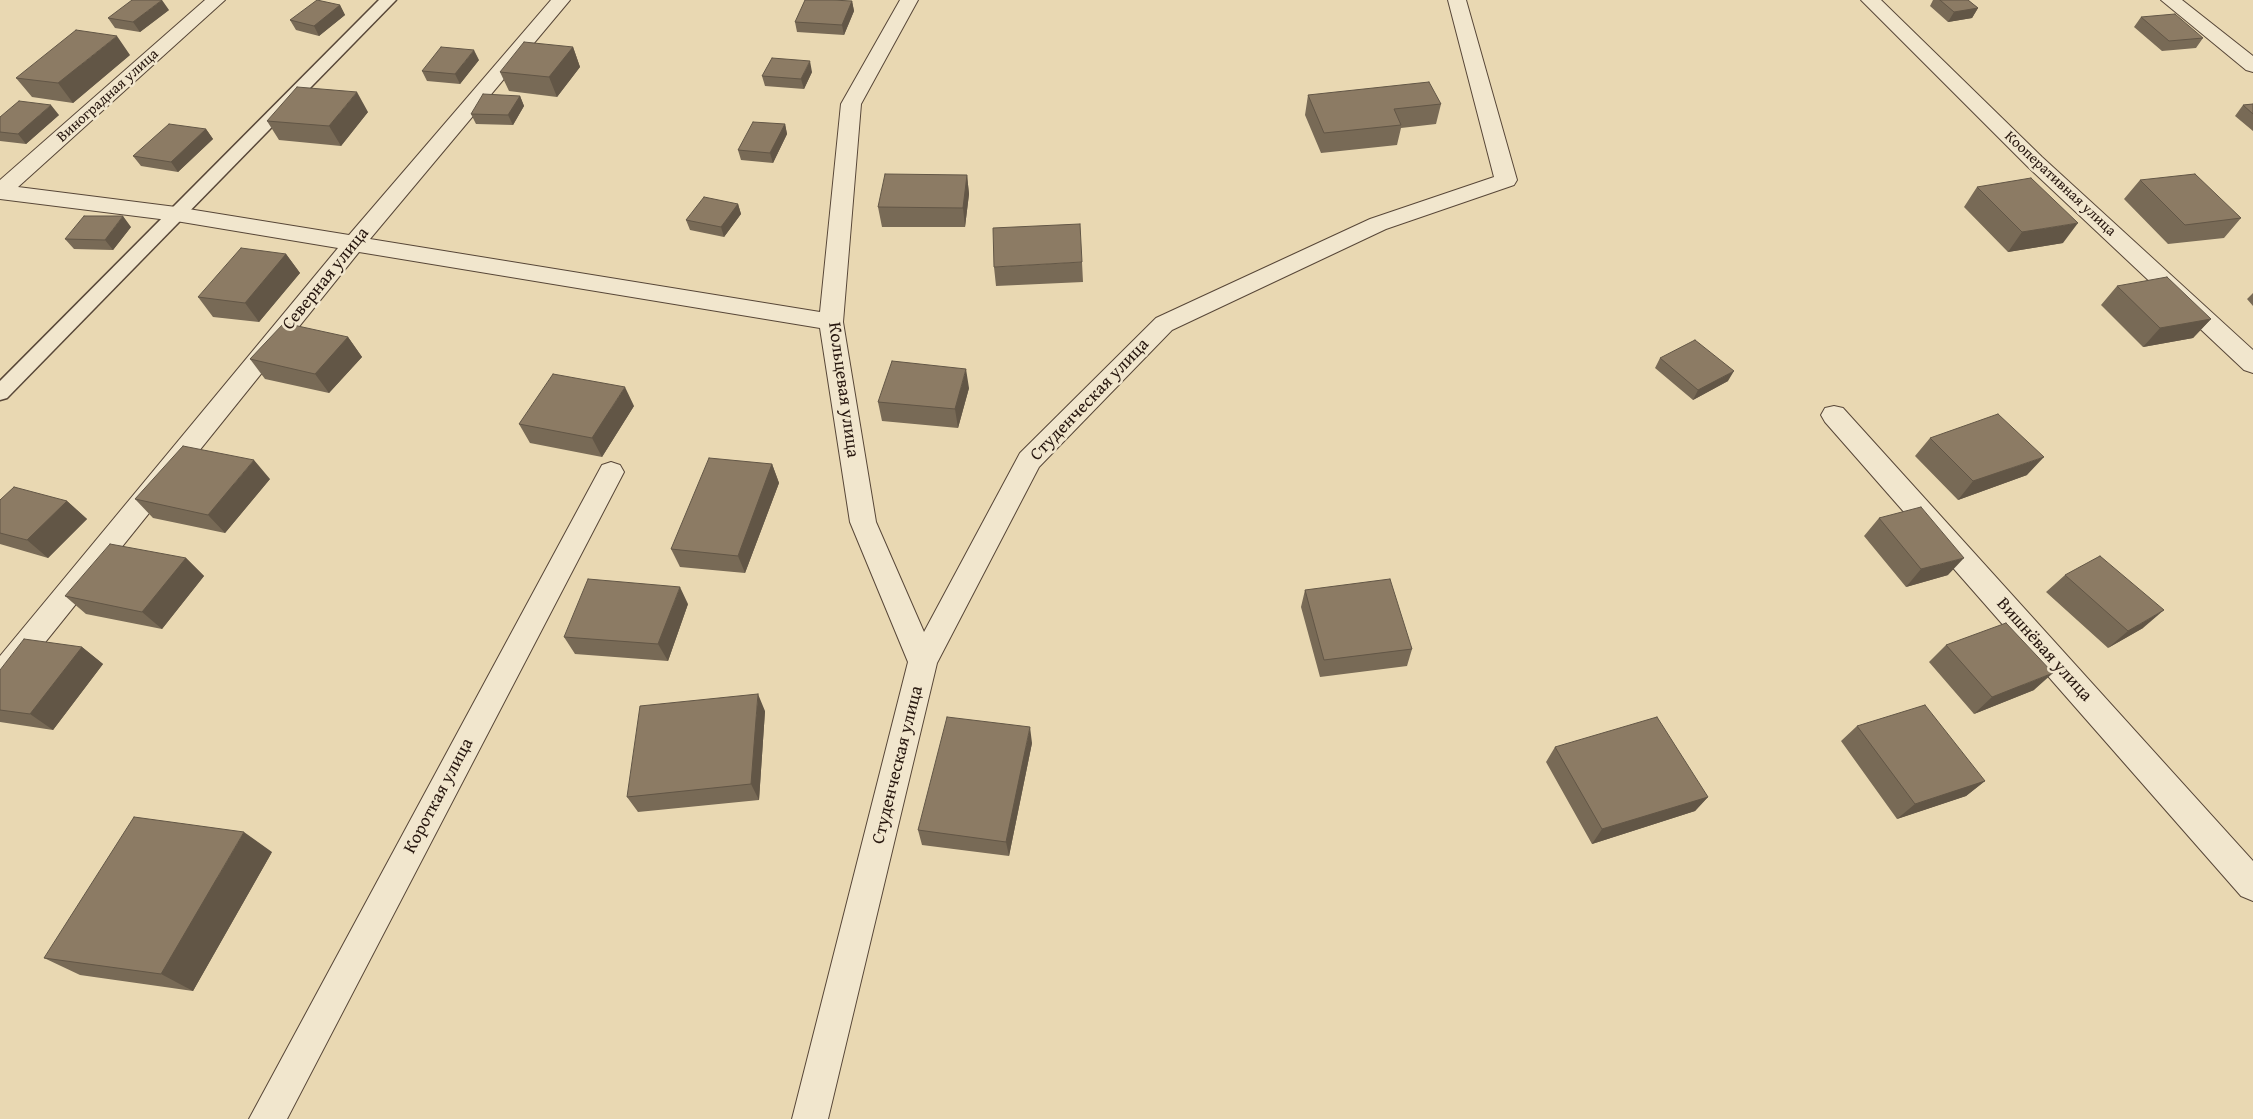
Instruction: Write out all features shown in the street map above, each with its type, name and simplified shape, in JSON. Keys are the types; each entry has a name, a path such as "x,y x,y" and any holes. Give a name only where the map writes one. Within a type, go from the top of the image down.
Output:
{"street":[{"name":"Виноградная улица","path":"0,192 216,0"},
{"name":"Северная улица","path":"0,677 355,242 561,0"},
{"name":"Кольцевая улица","path":"909,0 851,104 831,322 863,522 923,662"},
{"name":"Студенческая улица","path":"810,1119 923,662 1029,460 1164,324 1378,224 1506,180 1457,0"},
{"name":"Кооперативная улица","path":"1870,0 2035,162 2253,364"},
{"path":"2170,0 2253,66"},
{"path":"0,192 176,214 355,242 831,322"},
{"name":"Вишнёвая улица","path":"1834,415 2253,885"},
{"name":"Короткая улица","path":"267,1119 611,472"}],"lane":[{"path":"0,394 388,0"}],"building":[{"path":"132,0 162,0 133,22 108,18"},
{"path":"317,0 340,5 314,26 290,20"},
{"path":"805,0 852,1 842,25 795,22"},
{"path":"1940,0 1968,0 1978,8 1954,12"},
{"path":"2175,14 2203,38 2169,41 2141,17"},
{"path":"76,30 117,36 58,83 16,78"},
{"path":"524,42 573,47 549,77 500,72"},
{"path":"441,47 474,50 455,74 422,71"},
{"path":"772,58 810,61 801,79 762,76"},
{"path":"1429,82 1441,104 1394,109 1401,125 1324,133 1308,95"},
{"path":"297,87 357,92 329,126 267,121"},
{"path":"483,94 520,96 508,115 471,114"},
{"path":"19,101 51,105 18,134 0,132 0,117"},
{"path":"2253,104 2253,114 2243,105"},
{"path":"753,122 785,124 770,153 738,150"},
{"path":"169,124 206,129 171,162 133,156"},
{"path":"885,174 967,175 963,208 878,207"},
{"path":"2195,174 2241,218 2185,225 2140,180"},
{"path":"2031,178 2078,223 2022,232 1977,187"},
{"path":"704,197 738,204 721,227 686,220"},
{"path":"84,216 123,216 105,240 65,239"},
{"path":"1080,224 1082,262 994,267 993,228"},
{"path":"241,248 286,254 245,303 198,297"},
{"path":"2167,277 2211,319 2160,328 2117,286"},
{"path":"284,323 348,337 315,374 250,359"},
{"path":"1695,340 1734,371 1698,390 1660,358"},
{"path":"892,361 966,369 955,409 878,402"},
{"path":"553,374 625,387 592,438 519,424"},
{"path":"1998,414 2044,457 1973,481 1930,438"},
{"path":"183,446 254,460 208,515 135,499"},
{"path":"709,458 772,464 738,556 671,549"},
{"path":"14,487 67,501 27,540 0,533 0,500"},
{"path":"1921,507 1964,558 1921,569 1879,518"},
{"path":"110,544 186,558 142,612 65,596"},
{"path":"2100,556 2164,610 2128,631 2065,575"},
{"path":"588,579 680,587 658,644 564,637"},
{"path":"1390,579 1412,649 1324,660 1305,590"},
{"path":"2006,623 2053,673 1992,697 1946,645"},
{"path":"24,639 82,647 30,714 0,710 0,670"},
{"path":"758,694 751,784 627,797 640,706"},
{"path":"1925,705 1985,781 1915,804 1857,726"},
{"path":"947,717 1030,727 1006,842 918,830"},
{"path":"1657,717 1708,797 1602,829 1555,747"},
{"path":"134,817 244,832 161,974 44,958"}]}
